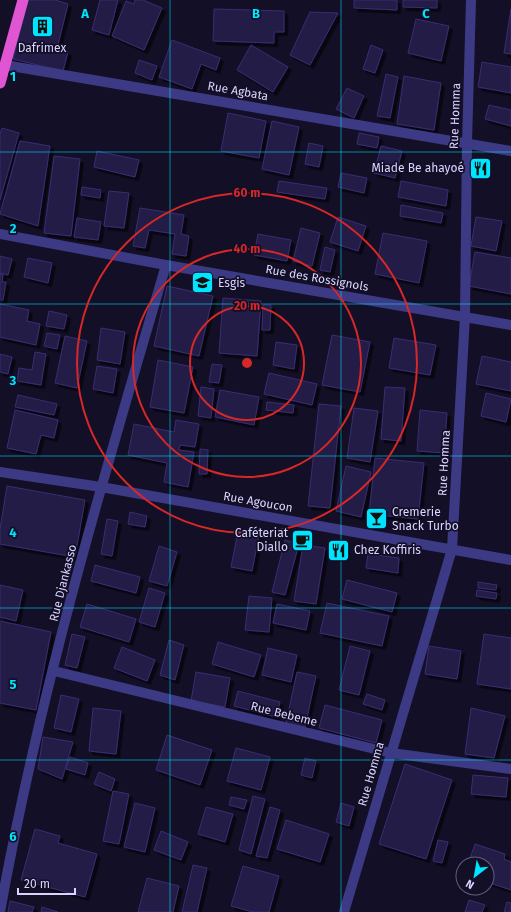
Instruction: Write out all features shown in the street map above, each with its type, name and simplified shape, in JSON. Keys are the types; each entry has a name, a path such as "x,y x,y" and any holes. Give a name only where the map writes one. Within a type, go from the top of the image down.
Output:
{"highway":[{"path":"0,82 23,0"}],"street":[{"name":"Rue Homma","path":"344,912 452,549 465,316 467,143 471,0"},
{"name":"Rue Agbata","path":"5,65 511,151"},
{"name":"Rue des Rossignols","path":"0,234 166,265 511,325"},
{"name":"Rue Djankasso","path":"0,912 15,828 101,487 166,265"},
{"name":"Rue Agoucon","path":"0,472 101,487 511,560"},
{"name":"Rue Bebeme","path":"54,671 391,754 511,769"}],"building":[{"name":"Dafrimex","path":"28,0 55,0 68,4 57,49 68,52 63,71 13,59"},
{"path":"100,0 118,0 109,35 92,30"},
{"path":"135,0 143,0 162,8 144,50 112,36 126,1 134,4"},
{"path":"354,0 397,0 397,10 354,8"},
{"path":"403,0 437,0 437,8 403,7"},
{"path":"214,9 284,11 284,32 274,32 274,43 213,41"},
{"path":"511,9 511,54 504,53"},
{"path":"310,12 338,13 310,65 290,55"},
{"path":"416,19 449,26 441,61 408,53"},
{"path":"172,40 220,58 216,70 201,64 192,89 159,77"},
{"path":"251,45 288,67 273,92 237,70"},
{"path":"371,45 383,50 375,73 363,69"},
{"path":"139,60 157,66 152,80 135,73"},
{"path":"482,62 511,67 511,93 478,87"},
{"path":"386,74 398,77 390,118 377,116"},
{"path":"404,76 441,83 434,130 397,124"},
{"path":"347,88 364,96 354,118 336,109"},
{"path":"489,105 511,110 511,126 485,119"},
{"path":"228,113 266,121 259,158 221,151"},
{"path":"272,121 299,127 289,175 262,169"},
{"path":"2,128 19,133 0,200 0,134"},
{"path":"359,133 379,137 377,148 357,144"},
{"path":"20,141 50,146 38,226 0,214"},
{"path":"309,143 323,146 319,167 305,164"},
{"path":"381,146 402,151 395,178 374,173"},
{"path":"97,151 139,160 135,177 94,167"},
{"path":"54,156 80,159 71,236 44,233"},
{"path":"341,173 367,178 364,193 338,187"},
{"path":"279,181 327,188 325,199 277,192"},
{"path":"401,181 448,190 446,206 398,197"},
{"path":"82,187 101,190 100,198 81,195"},
{"path":"109,191 129,193 124,228 104,226"},
{"path":"401,205 443,213 441,223 400,216"},
{"path":"140,208 184,215 181,234 189,236 186,256 172,254 175,234 149,230 145,248 133,246"},
{"path":"338,217 366,226 358,251 330,242"},
{"path":"476,217 502,221 496,251 471,246"},
{"path":"77,218 101,222 98,240 74,237"},
{"path":"301,228 320,233 312,266 293,261"},
{"path":"383,233 427,241 419,283 375,274"},
{"path":"258,234 291,240 287,261 254,255"},
{"path":"325,247 335,250 330,272 320,270"},
{"path":"475,252 511,258 511,294 469,286"},
{"path":"0,256 12,259 8,275 0,273"},
{"path":"28,258 52,263 48,283 24,277"},
{"path":"0,274 3,275 2,282 6,282 3,300 0,300"},
{"path":"167,286 213,296 199,356 154,346"},
{"path":"223,298 261,301 257,356 219,353"},
{"path":"0,304 29,310 27,321 40,324 36,345 0,337"},
{"path":"263,305 271,305 270,330 262,330"},
{"path":"49,311 67,315 64,329 46,326"},
{"path":"101,328 125,332 120,364 97,360"},
{"path":"47,333 60,335 57,349 44,346"},
{"path":"332,335 370,342 360,392 322,385"},
{"path":"65,336 87,341 77,388 55,383"},
{"path":"394,338 436,345 430,375 389,368"},
{"path":"276,342 297,345 294,369 273,365"},
{"path":"35,352 46,354 41,385 17,381 19,368 32,370"},
{"path":"0,354 12,357 8,374 0,372"},
{"path":"482,356 511,362 511,391 476,384"},
{"path":"158,360 193,367 184,413 150,407"},
{"path":"212,364 222,365 219,383 209,382"},
{"path":"97,366 117,369 113,393 93,389"},
{"path":"269,373 317,384 312,405 264,394"},
{"path":"201,387 214,389 211,418 198,416"},
{"path":"385,387 405,388 401,441 381,439"},
{"path":"220,390 259,397 254,425 215,417"},
{"path":"486,393 511,399 506,422 481,416"},
{"path":"18,395 57,404 54,415 15,407"},
{"path":"267,402 294,405 293,413 266,410"},
{"path":"319,404 341,406 330,508 308,506"},
{"path":"354,408 378,411 370,462 347,458"},
{"path":"15,410 58,420 54,438 41,435 36,454 7,448"},
{"path":"420,410 447,413 444,453 417,451"},
{"path":"176,420 199,424 195,447 180,445 179,450 194,452 188,487 164,482 167,463 128,455 134,424 174,432"},
{"path":"200,449 208,450 207,474 199,474"},
{"path":"375,458 424,463 418,519 369,514"},
{"path":"346,466 371,472 361,517 336,511"},
{"path":"7,486 85,500 75,557 0,544 0,529"},
{"path":"130,512 147,516 145,527 128,524"},
{"path":"107,519 118,521 112,556 101,554"},
{"path":"238,531 259,535 252,571 231,567"},
{"path":"285,540 299,544 285,595 272,592"},
{"path":"303,545 325,548 316,604 294,601"},
{"path":"159,546 177,552 167,586 149,581"},
{"path":"368,554 399,558 398,573 366,568"},
{"path":"95,565 140,577 136,593 91,581"},
{"path":"347,580 397,593 392,612 342,599"},
{"path":"478,582 497,585 496,590 478,588"},
{"path":"0,585 23,590 16,621 0,617"},
{"path":"149,588 165,593 155,627 139,622"},
{"path":"477,590 497,593 496,599 476,596"},
{"path":"249,596 272,598 269,632 245,630"},
{"path":"327,603 389,616 382,646 320,633"},
{"path":"87,604 136,619 129,642 80,627"},
{"path":"277,604 310,611 306,630 273,623"},
{"path":"0,621 51,632 36,710 0,703"},
{"path":"72,634 85,637 77,668 65,665"},
{"path":"484,634 511,638 511,689 477,684"},
{"path":"169,640 184,645 175,680 160,675"},
{"path":"218,642 261,655 254,677 212,664"},
{"path":"350,646 370,651 359,695 339,690"},
{"path":"429,646 461,651 457,679 425,674"},
{"path":"122,647 155,660 147,681 114,668"},
{"path":"268,648 297,655 291,682 262,675"},
{"path":"196,672 230,678 225,707 191,701"},
{"path":"297,672 316,676 305,727 286,723"},
{"path":"238,691 280,702 276,717 234,706"},
{"path":"367,694 385,700 382,710 363,704"},
{"path":"61,695 79,699 71,732 54,728"},
{"path":"325,705 382,720 376,743 319,728"},
{"path":"93,708 121,711 116,754 89,751"},
{"path":"471,708 505,716 494,758 465,754"},
{"path":"167,735 212,750 200,785 156,770"},
{"path":"43,737 73,742 62,779 38,769"},
{"path":"236,748 270,757 261,790 227,781"},
{"path":"70,757 88,763 85,775 66,769"},
{"path":"305,758 316,761 312,778 301,775"},
{"path":"405,764 452,780 426,859 379,844"},
{"path":"99,772 115,779 111,791 94,784"},
{"path":"473,775 508,778 506,797 471,794"},
{"path":"113,791 129,794 119,844 103,841"},
{"path":"253,796 265,799 251,854 239,850"},
{"path":"231,797 247,800 244,809 229,805"},
{"path":"135,803 155,808 145,852 124,847"},
{"path":"341,803 354,807 349,826 336,822"},
{"path":"206,807 233,814 225,842 198,834"},
{"path":"270,807 280,810 267,858 256,856"},
{"path":"286,820 329,834 320,862 277,849"},
{"path":"35,829 60,836 58,843 97,854 85,897 21,880"},
{"path":"161,831 188,842 181,860 154,850"},
{"path":"438,840 448,842 442,863 433,861"},
{"path":"475,844 505,854 504,859 511,862 511,890 495,885 495,856 471,856"},
{"path":"193,865 207,868 197,912 182,912"},
{"path":"243,866 279,876 269,912 253,912 231,906"},
{"path":"147,878 179,886 173,912 138,912"},
{"path":"469,900 485,905 482,912 465,912"},
{"path":"10,901 34,907 32,912 8,912"},
{"path":"507,902 511,903 511,912 504,912"},
{"path":"42,907 58,912 41,912"}],"place":[{"name":"Dafrimex","path":"42,27"},
{"name":"Miade Be ahayoé","path":"480,168"},
{"name":"Esgis","path":"202,283"},
{"name":"Cremerie Snack Turbo","path":"377,519"},
{"name":"Caféteriat Diallo","path":"303,540"},
{"name":"Chez Koffiris","path":"338,550"}]}
